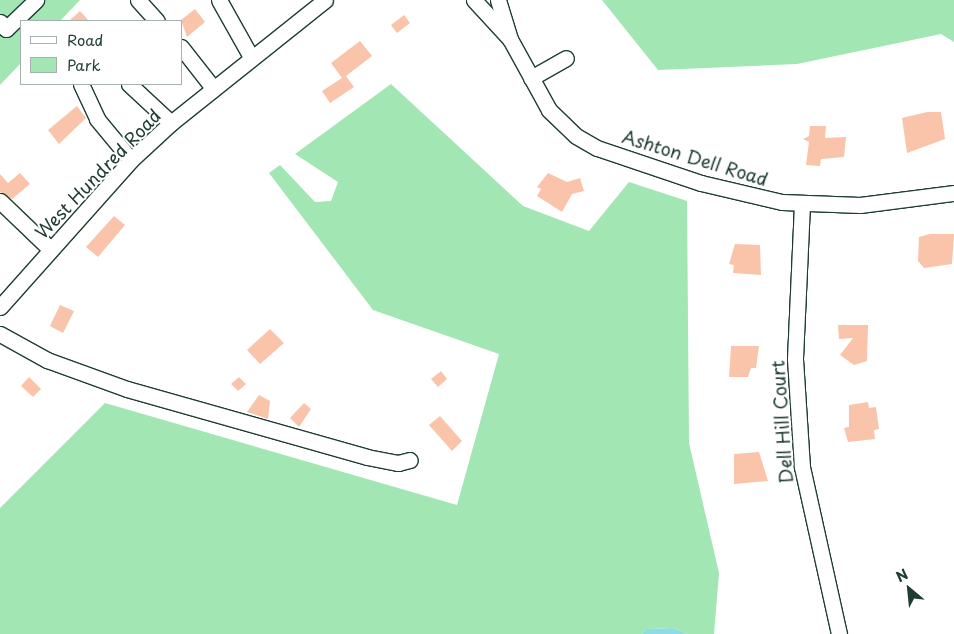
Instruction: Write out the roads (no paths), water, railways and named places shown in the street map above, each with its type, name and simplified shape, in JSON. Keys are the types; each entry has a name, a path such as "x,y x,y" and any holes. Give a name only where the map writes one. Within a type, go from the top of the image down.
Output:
{"street":[{"path":"0,22 6,29 36,0"},
{"path":"138,0 156,20"},
{"path":"218,0 250,57"},
{"name":"West Hundred Road","path":"0,307 131,160 171,123 250,57 325,0"},
{"name":"Ashton Dell Road","path":"474,0 510,39"},
{"name":"Ashton Dell Road","path":"498,0 510,39 531,78 560,123 596,148 701,183 802,204 860,205 954,193"},
{"path":"182,47 213,88"},
{"path":"531,78 566,58"},
{"path":"81,85 97,119 131,160"},
{"path":"130,85 171,123"},
{"path":"0,201 50,249"},
{"name":"Dell Hill Court","path":"802,204 796,315 800,442 812,525 839,634"},
{"path":"0,334 47,360 127,389 368,457 398,463 410,460"}],"water":[{"path":"673,628 688,634 642,634 645,629"}]}
